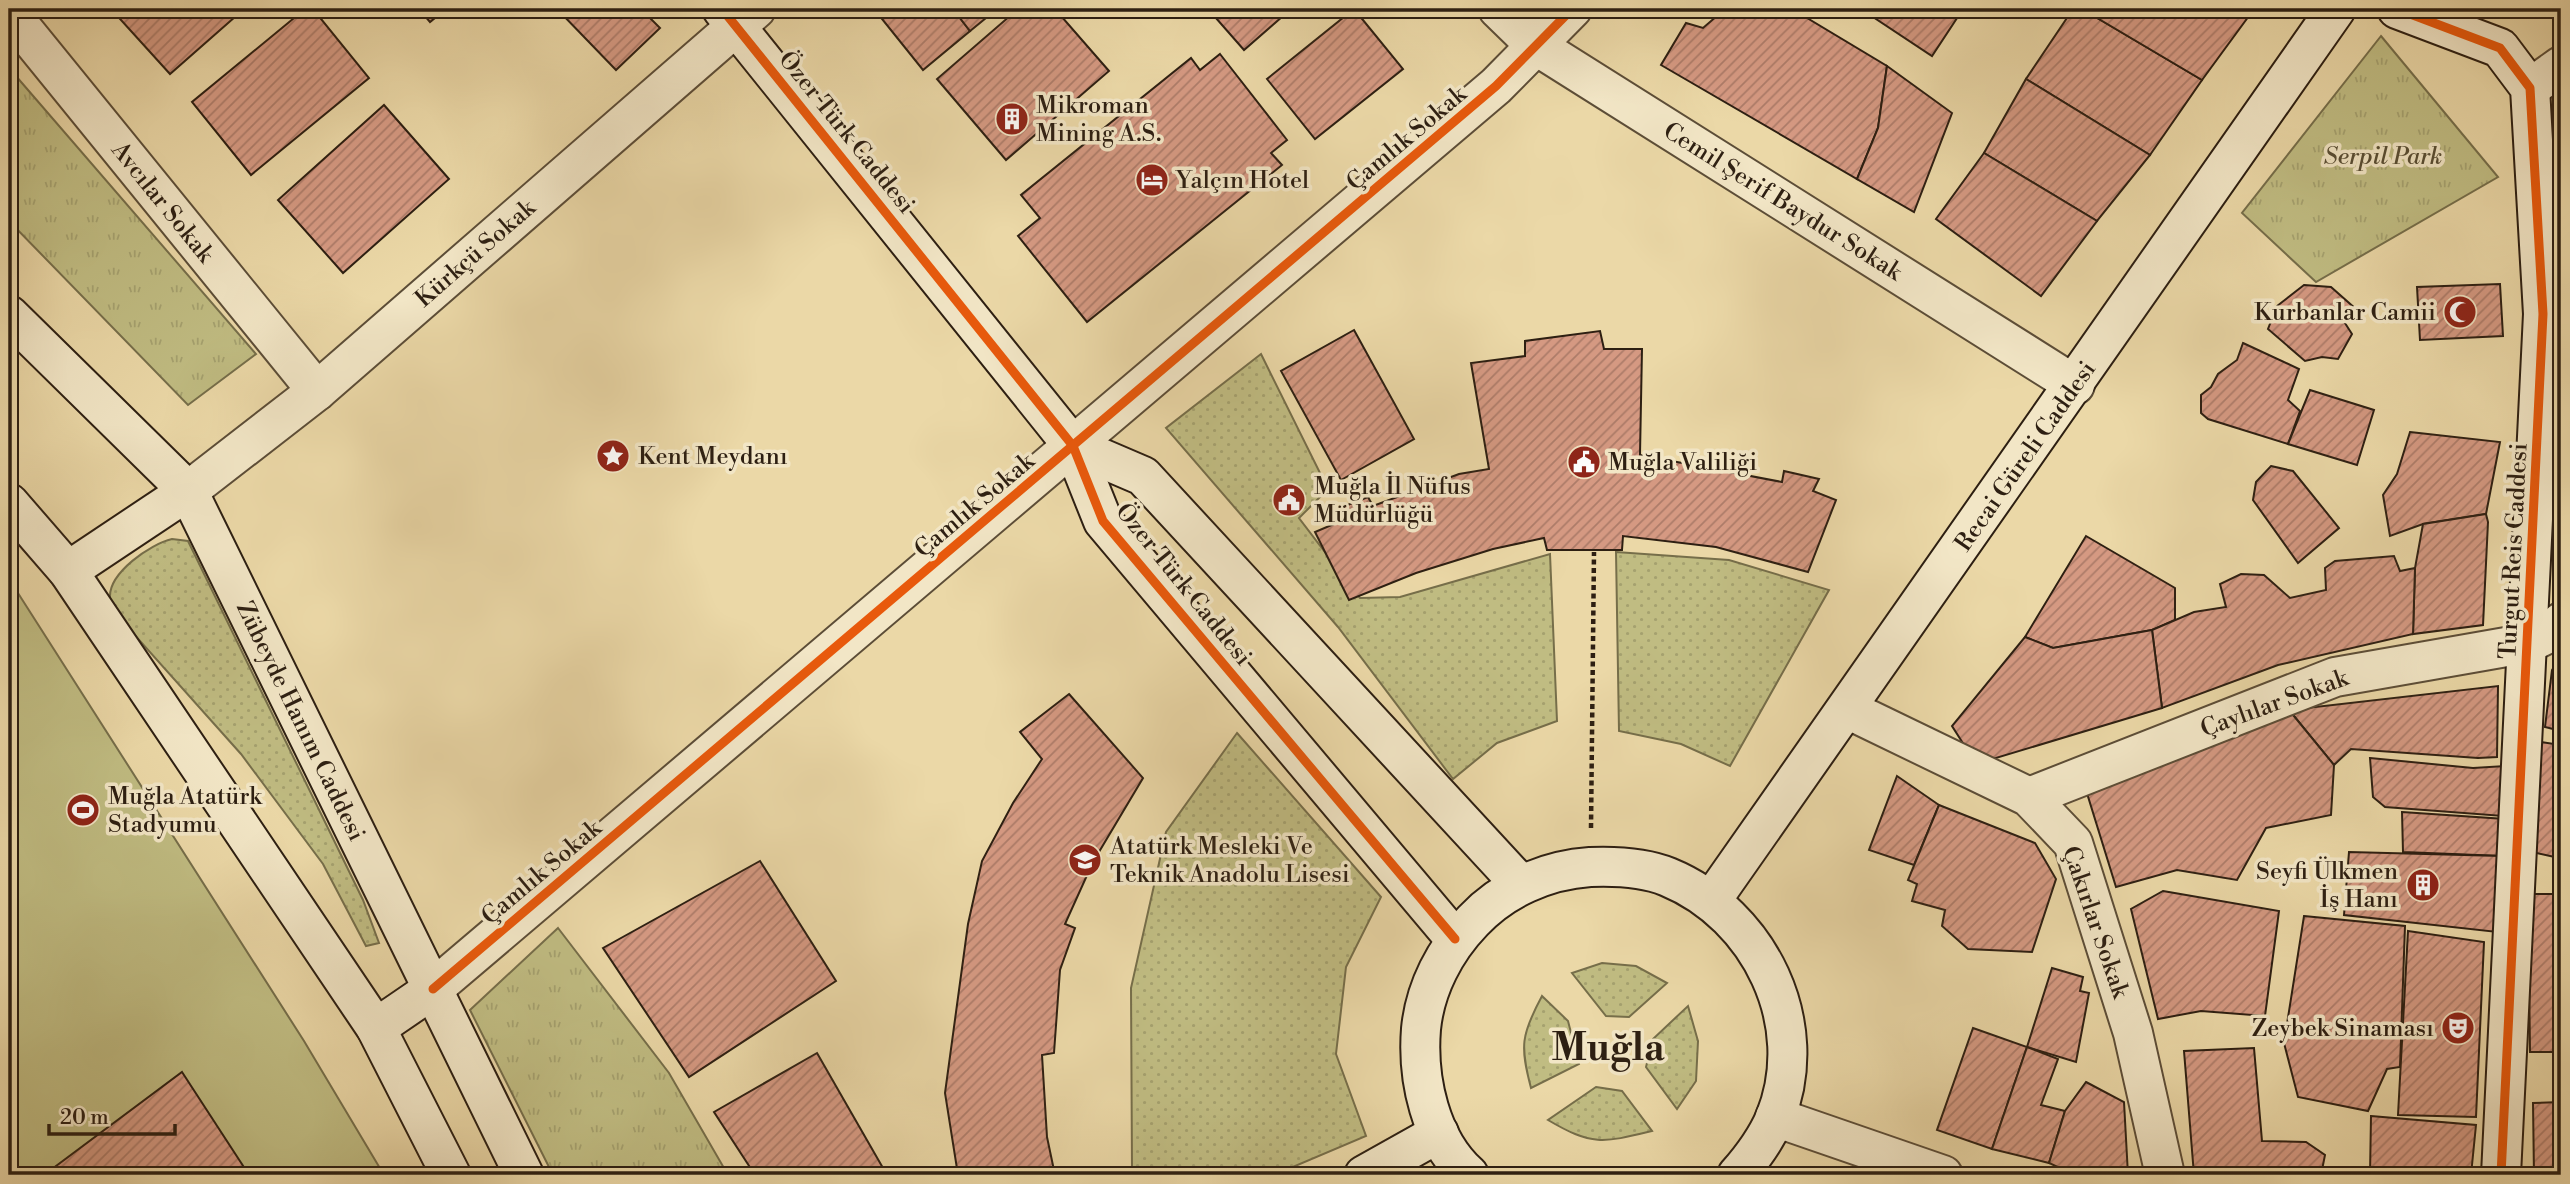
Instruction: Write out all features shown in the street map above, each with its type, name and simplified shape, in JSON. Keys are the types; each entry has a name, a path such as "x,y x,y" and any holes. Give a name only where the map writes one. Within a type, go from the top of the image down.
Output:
{"street":[{"name":"Cemil Şerif Baydur Sokak","path":"1498,9 1535,46 2075,385"},
{"name":"Çamlık Sokak","path":"376,1028 433,989 1496,86 1572,9"},
{"name":"Recai Güreli Caddesi","path":"1712,901 2336,9"},
{"path":"2398,9 2500,48 2530,88 2561,66"},
{"name":"Avcılar Sokak","path":"9,12 317,391"},
{"name":"Kürkçü Sokak","path":"68,571 188,491 317,391 738,14"},
{"name":"Özer Türk Caddesi","path":"738,14 1073,446 1102,521 1455,939"},
{"name":"Turgut Reis Caddesi","path":"2501,1175 2529,643 2552,318 2530,88"},
{"name":"Zübeyde Hanım Caddesi","path":"9,315 188,491 524,1175"},
{"name":"Özer Türk Caddesi","path":"1073,446 1143,476 1521,885"},
{"path":"9,503 68,571 376,1028 451,1175"},
{"path":"2529,643 2553,631 2561,622"},
{"name":"Çaylılar Sokak","path":"2029,797 2334,677 2529,643"},
{"name":"Çakırlar Sokak","path":"1847,709 2029,797 2073,843 2133,1033 2165,1175"},
{"path":"1469,1175 1439,1133 1425,1094 1420,1041 1423,1014 1435,975 1455,939 1485,908 1521,885 1568,869 1619,866 1667,876 1712,901 1746,934 1772,975 1785,1021 1786,1070 1775,1117 1756,1152 1737,1175"},
{"path":"1775,1117 1942,1175"},
{"path":"1364,1175 1439,1133"}],"path":[{"path":"1591,867 1594,552"}],"green space":[{"name":"Serpil Park","path":"2381,36 2498,177 2316,282 2242,213"},
{"path":"9,68 256,354 188,405 9,221"},
{"path":"1261,354 1328,489 1299,518 1360,598 1400,597 1550,554 1557,721 1497,743 1453,779 1338,627 1166,428"},
{"path":"172,539 188,541 363,900 379,943 366,946 323,864 241,754 123,622 113,607 110,600 111,588 123,569 142,553"},
{"path":"1616,552 1729,560 1829,590 1730,766 1681,744 1619,731"},
{"name":"Muğla Atatürk Stadyumu","path":"9,579 304,1041 384,1175 9,1175"},
{"path":"1237,733 1381,897 1346,967 1336,1054 1366,1136 1274,1175 1135,1175 1132,1168 1131,988 1166,832"},
{"path":"558,928 669,1073 728,1175 553,1175 470,1010"},
{"path":"1602,963 1636,966 1667,983 1629,1017 1606,1016 1572,973"},
{"path":"1542,996 1568,1021 1579,1064 1531,1088 1524,1041"},
{"path":"1688,1006 1698,1041 1696,1081 1677,1109 1646,1067 1653,1039"},
{"path":"1596,1087 1622,1091 1652,1131 1598,1140 1576,1134 1548,1120"}],"building":[{"path":"111,9 244,9 170,74"},
{"path":"305,9 313,9 369,78 251,175 192,102"},
{"path":"419,9 446,9 430,22"},
{"path":"557,9 641,9 660,28 616,70"},
{"path":"874,9 953,9 970,31 923,70"},
{"path":"953,9 997,9 970,31"},
{"name":"Mikroman Mining A.S.","path":"1018,9 1055,9 1109,71 1006,160 937,79"},
{"path":"1208,9 1291,9 1244,50"},
{"path":"1354,9 1403,69 1315,139 1267,79"},
{"path":"1725,9 1792,9 1887,66 1878,128 1857,179 1661,65 1686,23 1703,28"},
{"path":"1861,9 1963,9 1932,56"},
{"path":"2073,9 2082,9 2202,80 2150,155 2026,79"},
{"path":"2082,9 2254,9 2202,80"},
{"path":"2493,9 2537,9 2511,18 2498,14"},
{"name":"Yalçın Hotel","path":"1220,54 1287,140 1271,153 1282,165 1087,322 1018,236 1040,218 1021,195 1191,58 1200,70"},
{"path":"1887,66 1952,113 1914,212 1857,179 1878,128"},
{"path":"2026,79 2150,155 2097,221 1984,153"},
{"path":"384,105 449,179 343,273 278,200"},
{"path":"1984,153 2097,221 2041,296 1936,219"},
{"name":"Kurbanlar Camii","path":"2500,284 2503,336 2420,340 2417,287"},
{"path":"2304,285 2331,287 2357,310 2343,320 2352,334 2338,359 2322,357 2305,361 2268,329 2277,306"},
{"path":"1354,330 1414,439 1341,480 1281,371"},
{"name":"Muğla Valiliği","path":"1600,331 1604,349 1642,349 1640,455 1782,482 1784,471 1819,479 1813,491 1836,500 1808,572 1716,547 1623,536 1622,550 1547,550 1544,538 1493,549 1416,573 1349,600 1315,532 1334,524 1327,513 1368,497 1373,506 1459,474 1489,469 1471,363 1525,356 1525,341"},
{"path":"2243,343 2299,369 2288,400 2300,411 2288,444 2208,419 2201,413 2201,395 2211,387 2218,374 2237,360"},
{"path":"2310,390 2374,410 2357,465 2288,444"},
{"path":"2561,408 2561,509 2553,508"},
{"path":"2410,432 2500,442 2486,514 2423,524 2390,536 2383,495 2397,474"},
{"path":"2271,466 2293,471 2339,528 2298,563 2253,500 2256,482"},
{"path":"2486,514 2488,522 2483,625 2413,634 2415,568 2423,524"},
{"path":"2086,536 2175,588 2175,620 2152,630 2053,648 2025,637"},
{"path":"2394,556 2400,571 2415,568 2413,634 2278,665 2162,708 2152,630 2194,612 2226,607 2220,584 2241,574 2264,575 2290,598 2326,590 2325,568 2335,561"},
{"path":"2152,630 2162,708 1986,761 1966,748 1952,726 2025,637 2053,648"},
{"path":"2561,656 2561,731 2545,727 2552,670"},
{"path":"2498,686 2497,757 2351,749 2334,765 2289,710"},
{"path":"1069,694 1143,778 1093,862 1065,924 1075,928 1060,970 1054,1053 1042,1055 1047,1137 1055,1175 958,1175 945,1093 968,924 982,861 1013,803 1042,759 1020,732"},
{"path":"2289,710 2334,765 2331,815 2266,828 2237,880 2177,870 2116,887 2086,790"},
{"path":"2541,742 2561,745 2559,858 2528,851"},
{"path":"2370,758 2473,768 2505,766 2503,816 2385,807 2373,797"},
{"path":"1897,776 1939,805 1914,865 1869,850"},
{"path":"1939,805 2035,843 2056,879 2032,952 1968,949 1942,926 1945,910 1912,901 1917,884 1908,880"},
{"path":"2402,812 2505,819 2502,856 2403,852"},
{"name":"Seyfi Ülkmen İş Hanı","path":"2349,852 2502,856 2497,932 2344,915"},
{"path":"760,861 836,981 689,1077 603,948"},
{"path":"2163,891 2279,911 2265,1016 2201,1011 2158,1019 2131,909"},
{"path":"2528,894 2561,894 2561,1052 2530,1052"},
{"path":"2304,916 2405,926 2400,1067 2387,1069 2368,1111 2298,1097 2284,1043"},
{"path":"2408,931 2484,942 2476,1117 2398,1115"},
{"path":"2052,968 2083,977 2080,991 2089,993 2076,1062 2027,1047"},
{"path":"1973,1028 2027,1047 1992,1149 1937,1130"},
{"path":"2027,1047 2058,1059 2041,1105 2065,1111 2049,1163 1992,1149"},
{"path":"2254,1048 2262,1141 2306,1142 2325,1155 2321,1175 2194,1175 2184,1051"},
{"path":"817,1053 887,1175 755,1175 714,1112"},
{"path":"182,1072 249,1175 44,1175"},
{"path":"2086,1082 2124,1102 2128,1175 2075,1175 2049,1163 2065,1111"},
{"path":"2561,1102 2561,1175 2534,1175 2533,1103"},
{"path":"2371,1116 2476,1125 2471,1175 2370,1175"}],"cycle path":[{"path":"722,9 1073,446 1103,521 1455,939"},
{"path":"433,989 1496,86 1572,9"},
{"path":"2397,9 2500,48 2530,88 2543,314 2501,1175"}],"place":[{"name":"Mikroman Mining A.S.","path":"1012,119"},
{"name":"Yalçın Hotel","path":"1152,180"},
{"name":"Kurbanlar Camii","path":"2460,312"},
{"name":"Kent Meydanı","path":"613,456"},
{"name":"Muğla Valiliği","path":"1584,462"},
{"name":"Muğla İl Nüfus Müdürlüğü","path":"1289,500"},
{"name":"Muğla Atatürk Stadyumu","path":"83,810"},
{"name":"Atatürk Mesleki Ve Teknik Anadolu Lisesi","path":"1085,860"},
{"name":"Seyfi Ülkmen İş Hanı","path":"2423,885"},
{"name":"Zeybek Sinaması","path":"2458,1028"}],"district":[{"name":"Muğla","path":"1608,1047"}]}
